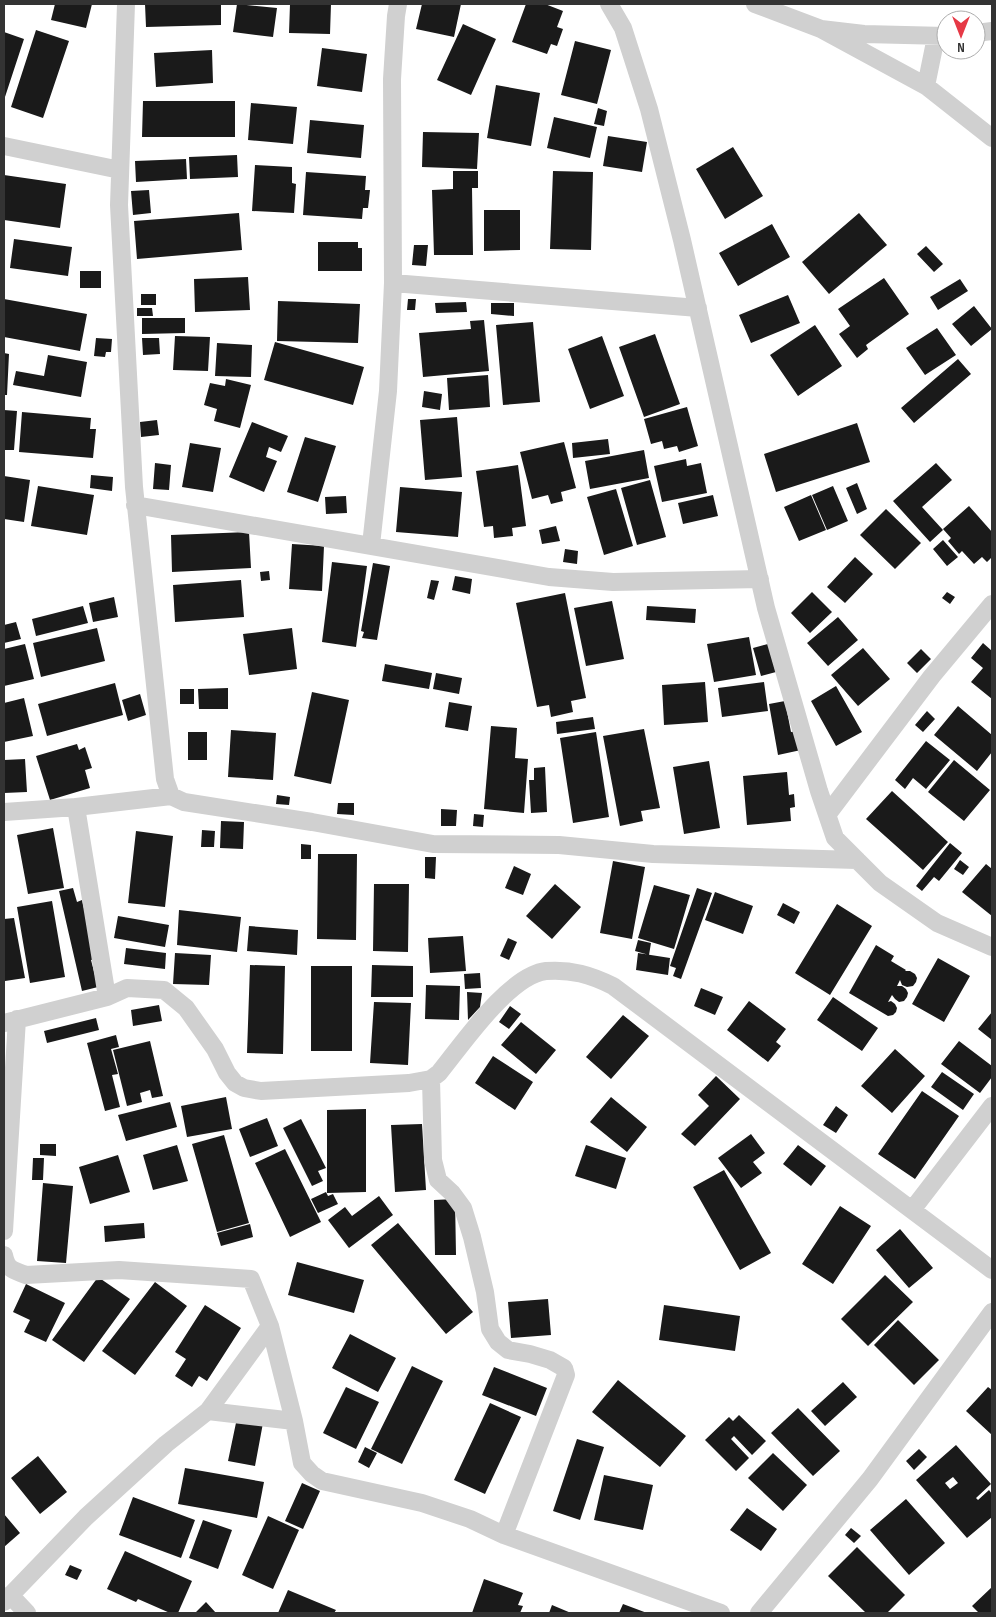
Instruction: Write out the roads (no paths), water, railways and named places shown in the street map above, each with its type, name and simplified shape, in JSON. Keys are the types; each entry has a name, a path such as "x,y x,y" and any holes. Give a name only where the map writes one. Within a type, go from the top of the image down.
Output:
{"street":[{"path":"126,4 119,205 135,505 165,779 172,796"},
{"path":"371,545 388,391 393,283 392,79 398,4"},
{"path":"609,4 623,28 649,109 698,308 771,626 819,791 835,838 880,883 937,923 992,947"},
{"path":"755,4 822,30 926,86 992,138"},
{"path":"822,30 936,37"},
{"path":"926,86 936,53"},
{"path":"4,146 120,170"},
{"path":"393,283 698,308"},
{"path":"135,505 549,577 613,582 760,579"},
{"path":"827,815 932,676 992,604"},
{"path":"4,812 76,808 172,796 184,802 312,822 433,844 558,845 653,854 857,860"},
{"path":"76,808 108,996"},
{"path":"4,1231 11,1021 108,996 127,988 164,990 186,1008 215,1049 227,1073 235,1084 244,1088 261,1091 410,1084 431,1079 439,1073 489,1011 521,981 544,971 574,971 593,976 613,986 992,1270"},
{"path":"431,1079 433,1160 438,1180 452,1193 463,1208 485,1292 490,1329 498,1342 508,1350 550,1360 564,1368 566,1375 504,1535"},
{"path":"912,1210 992,1106"},
{"path":"4,1255 6,1264 12,1270 26,1275 119,1270 251,1279 270,1326 294,1421 302,1463 312,1474 322,1481 422,1502 470,1519 504,1535 720,1613"},
{"path":"759,1613 870,1479 992,1312"},
{"path":"27,1613 7,1599 86,1517 166,1444 208,1411 270,1326"},
{"path":"208,1411 294,1421"}]}
